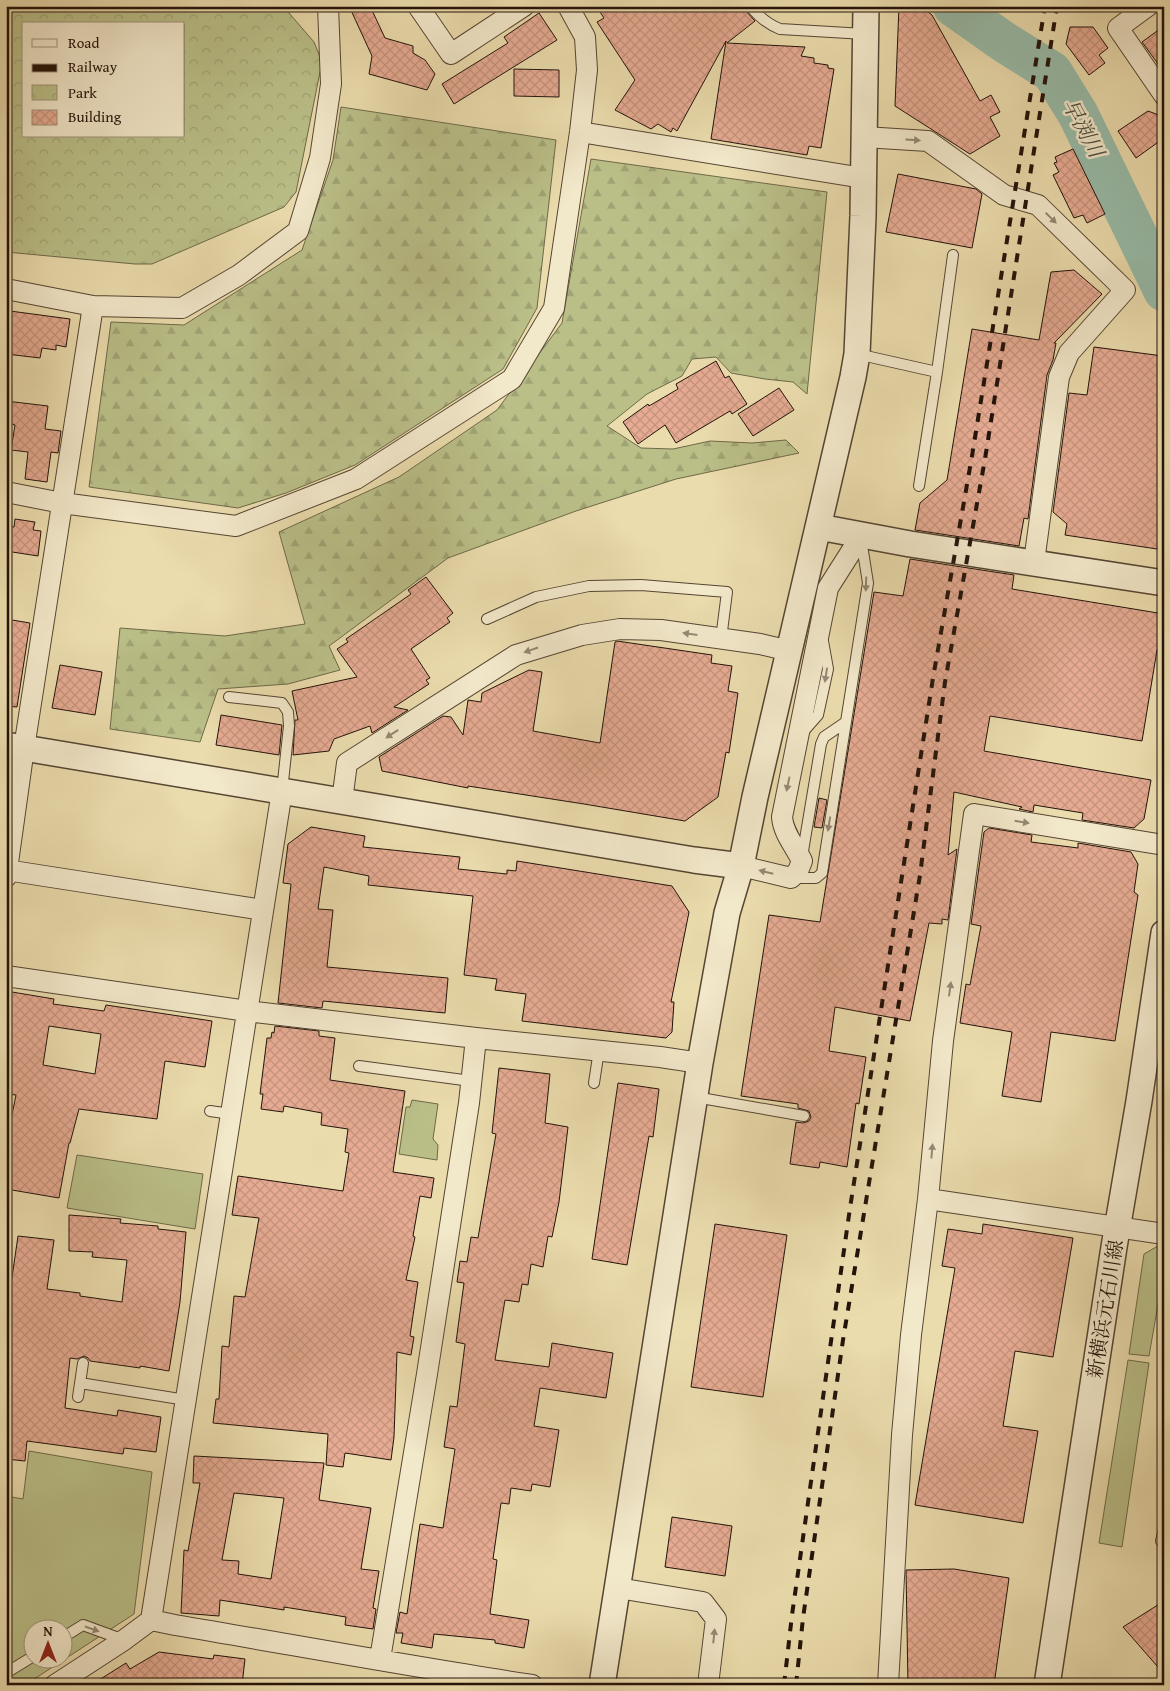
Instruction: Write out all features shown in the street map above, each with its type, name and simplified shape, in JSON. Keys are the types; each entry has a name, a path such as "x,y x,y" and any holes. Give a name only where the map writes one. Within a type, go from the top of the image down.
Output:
{"street":[{"path":"6,289 93,306 182,308 239,275 298,231 320,158 332,84 328,6"},
{"path":"418,6 451,54 524,6"},
{"path":"6,492 62,503 236,526 356,478 512,380 554,308 580,132 586,70 585,37 568,6"},
{"path":"602,1685 700,1063 728,914 741,866 755,797 845,416 857,354 864,178 866,6"},
{"path":"1148,6 1118,28 1164,95"},
{"path":"580,132 864,178"},
{"path":"864,137 928,141 1004,195 1038,205 1125,290 1069,353 1059,377 1034,562"},
{"path":"93,306 62,503 15,746 7,872 263,910"},
{"path":"819,527 861,536 1164,583"},
{"path":"15,746 694,860 741,866 770,874 796,869 794,845 783,828 782,817 828,588 861,536"},
{"path":"342,801 347,763 516,655 582,635 620,629 661,630 760,644 790,651"},
{"path":"55,1685 152,1620 282,791"},
{"path":"888,1685 902,1435 911,1336 928,1199 942,1041 974,814 1164,845"},
{"name":"新横浜元石川線","path":"1047,1685 1164,932"},
{"path":"6,976 247,1011 700,1063"},
{"path":"380,1659 427,1374 476,1038"},
{"path":"928,1199 1164,1234"},
{"path":"618,1588 703,1602 716,1619 708,1685"},
{"path":"152,1620 380,1659 453,1679 532,1685"}],"lane":[{"path":"750,6 759,18 780,29 865,34"},
{"path":"919,486 937,372 952,255"},
{"path":"857,354 937,372"},
{"path":"846,722 824,737 821,744 796,869 809,879 816,878 822,872 846,722 868,583 861,536"},
{"path":"488,619 536,597 589,586 641,584 728,592 721,639"},
{"path":"229,697 282,703 288,712 289,726 282,791"},
{"path":"594,1083 599,1050"},
{"path":"359,1066 471,1081"},
{"path":"695,1097 804,1116"},
{"path":"210,1110 231,1114"},
{"path":"78,1397 83,1363"},
{"path":"80,1383 186,1400"},
{"path":"1161,1541 1164,1529"},
{"path":"72,1632 83,1625 124,1640"},
{"path":"6,1673 22,1663"}],"green space":[{"path":"6,6 283,6 314,42 322,62 296,192 284,207 152,264 6,252"},
{"path":"341,107 556,140 537,308 503,369 355,465 286,493 238,508 89,487 111,322 184,325 302,250 333,160"},
{"path":"591,159 827,192 807,394 793,382 731,373 716,357 692,359 682,376 647,394 607,426 641,448 673,449 710,441 752,443 786,440 799,453 676,479 576,511 448,558 329,646 340,670 288,684 218,689 200,742 110,729 120,628 225,636 305,624 279,532 399,477 497,410 562,323"},
{"path":"412,1100 438,1104 433,1139 438,1145 437,1160 399,1154 406,1107 410,1107"},
{"path":"77,1155 203,1174 195,1229 67,1208"},
{"path":"1163,1243 1164,1270 1149,1356 1129,1354 1144,1254"},
{"path":"1128,1360 1149,1363 1122,1547 1099,1543"},
{"path":"29,1451 152,1472 134,1614 72,1654 72,1618 22,1618 22,1668 51,1668 25,1685 6,1685 6,1496 23,1499"}],"building":[{"path":"349,6 370,6 385,38 413,46 413,53 425,60 435,74 427,90 369,74 372,56"},
{"path":"596,6 743,6 755,21 727,43 805,47 801,56 814,58 814,63 828,65 828,68 834,69 821,148 809,146 807,155 711,139 726,41 677,131 673,128 671,132 658,124 651,129 615,110 635,80 597,22 604,18"},
{"path":"899,6 920,6 932,15 980,101 991,95 1000,112 990,117 1000,136 970,154 895,106"},
{"path":"539,13 557,40 454,104 442,84 508,43 504,37"},
{"path":"1164,26 1164,72 1142,42"},
{"path":"1070,27 1093,27 1108,48 1099,55 1105,63 1089,75 1066,44"},
{"path":"514,69 559,70 559,97 514,96"},
{"path":"1148,111 1164,117 1164,138 1136,158 1118,131"},
{"path":"1073,149 1105,214 1087,223 1083,215 1074,218 1053,175 1059,172 1054,163 1057,162 1055,157"},
{"path":"898,174 976,189 982,194 972,248 886,232"},
{"path":"1074,270 1102,294 1054,343 1056,343 1053,360 1047,375 1028,519 1024,518 1019,546 915,530 920,503 947,480 972,329 1039,340 1051,272"},
{"path":"10,311 70,319 66,347 56,345 56,350 42,348 40,358 6,354 6,319 9,319"},
{"path":"1094,347 1163,356 1164,543 1157,549 1065,535 1067,524 1053,512 1069,393 1087,395"},
{"path":"716,361 725,378 729,376 747,404 732,414 730,411 676,443 665,425 638,444 623,422 648,404 649,406 678,389 676,384"},
{"path":"779,388 794,410 753,436 738,414"},
{"path":"6,401 48,406 45,429 61,431 58,453 51,452 47,482 25,479 28,452 11,450 15,425 6,423"},
{"path":"15,519 35,522 33,530 41,531 38,556 6,551 6,526 14,527"},
{"path":"910,559 1014,575 1012,589 1164,614 1164,651 1157,650 1142,741 990,716 984,751 1151,780 1144,819 1134,828 1082,820 1083,813 1034,805 1033,812 1019,809 1022,807 954,792 948,855 957,849 948,920 942,919 942,924 929,923 910,1021 835,1007 829,1051 866,1057 859,1104 856,1103 847,1167 820,1162 819,1168 790,1164 796,1122 803,1123 809,1121 811,1117 809,1111 798,1108 798,1104 741,1096 769,915 820,922 874,592 903,596"},
{"path":"426,577 453,613 447,618 450,622 411,649 430,678 426,680 429,684 394,707 408,710 372,733 370,726 334,739 329,751 293,755 295,720 298,720 292,691 357,677 337,649 348,642 346,639 411,594 408,590"},
{"path":"6,619 30,623 17,707 6,706"},
{"path":"615,642 712,655 711,663 732,666 728,691 738,693 729,753 726,752 718,797 685,821 468,786 468,788 382,771 379,757 443,716 451,717 463,735 468,700 481,702 482,693 529,670 542,672 533,731 600,743"},
{"path":"60,665 102,672 95,715 52,708"},
{"path":"221,715 282,725 279,755 216,745"},
{"path":"819,798 827,800 822,828 814,827"},
{"path":"311,827 365,836 363,847 460,857 458,869 507,874 507,870 516,871 517,861 672,886 689,912 671,1002 674,1002 672,1032 666,1038 522,1021 526,994 495,990 497,979 464,975 473,896 368,885 369,876 324,867 318,909 333,910 327,967 448,978 445,1013 323,1001 322,1008 278,1003 291,884 283,883 288,844"},
{"path":"989,828 1032,835 1031,842 1078,848 1078,843 1131,852 1138,864 1134,892 1138,895 1115,1041 1051,1032 1041,1102 1002,1096 1012,1032 960,1023 966,984 970,985 981,926 971,924 984,832"},
{"path":"6,991 54,999 53,1004 104,1011 106,1005 212,1021 205,1067 165,1061 157,1119 79,1109 69,1143 59,1198 6,1189 6,1144 16,1095 6,1094","holes":["49,1026 101,1034 95,1074 43,1065"]},
{"path":"275,1026 319,1031 319,1036 335,1038 330,1080 405,1091 393,1172 434,1178 431,1198 420,1196 413,1236 415,1237 406,1280 418,1282 410,1336 414,1337 411,1355 397,1352 394,1437 391,1460 345,1453 343,1467 326,1465 328,1434 213,1423 216,1399 219,1399 222,1346 229,1347 234,1296 245,1297 259,1218 232,1215 238,1176 343,1191 349,1153 345,1152 348,1129 321,1125 322,1113 284,1106 283,1112 261,1109 263,1094 260,1094 267,1038 271,1038"},
{"path":"499,1068 550,1074 545,1123 568,1127 559,1202 552,1237 548,1236 543,1267 531,1264 528,1285 522,1284 519,1302 505,1300 495,1360 549,1367 552,1343 613,1353 606,1398 540,1388 534,1426 559,1430 550,1487 532,1484 531,1491 511,1488 509,1504 501,1503 493,1559 497,1560 490,1614 529,1620 524,1648 495,1643 495,1640 434,1634 432,1648 401,1643 403,1633 396,1633 400,1612 407,1614 420,1524 443,1528 455,1449 444,1447 450,1406 457,1407 465,1344 456,1342 464,1283 457,1282 460,1261 467,1262 471,1237 478,1238 496,1134 492,1133"},
{"path":"618,1083 659,1089 653,1137 649,1136 627,1265 592,1259"},
{"path":"69,1215 121,1219 120,1223 158,1226 158,1229 186,1232 180,1302 169,1371 90,1361 84,1356 77,1359 70,1358 65,1408 117,1416 118,1410 161,1417 156,1452 124,1448 123,1454 27,1441 25,1461 6,1459 6,1297 9,1298 18,1236 54,1240 47,1289 80,1293 80,1296 122,1302 127,1260 92,1257 93,1252 69,1251"},
{"path":"715,1224 787,1235 763,1397 691,1387"},
{"path":"983,1224 1073,1238 1053,1357 1015,1351 1003,1426 1038,1431 1023,1523 915,1505 955,1268 942,1266 948,1229 982,1234"},
{"path":"194,1456 324,1463 319,1500 371,1508 361,1569 379,1571 373,1608 376,1609 373,1629 345,1625 346,1617 284,1607 284,1610 220,1600 219,1616 181,1613 184,1550 188,1551 200,1483 193,1483","holes":["234,1493 284,1498 271,1579 238,1574 239,1561 222,1560"]},
{"path":"672,1517 732,1526 725,1576 665,1567"},
{"path":"954,1569 1009,1578 994,1685 908,1685 906,1570"},
{"path":"1164,1601 1164,1674 1123,1627"},
{"path":"159,1652 213,1659 214,1655 245,1659 242,1685 91,1685 126,1663 130,1669"}],"waterway":[{"name":"早渕川","path":"953,6 1004,42 1052,72 1078,114 1164,291"}],"railway":[{"path":"784,1685 792,1615 850,1208 933,678 972,456 1045,6"},
{"path":"796,1685 803,1618 843,1340 920,875 945,682 985,459 1057,6"}]}
